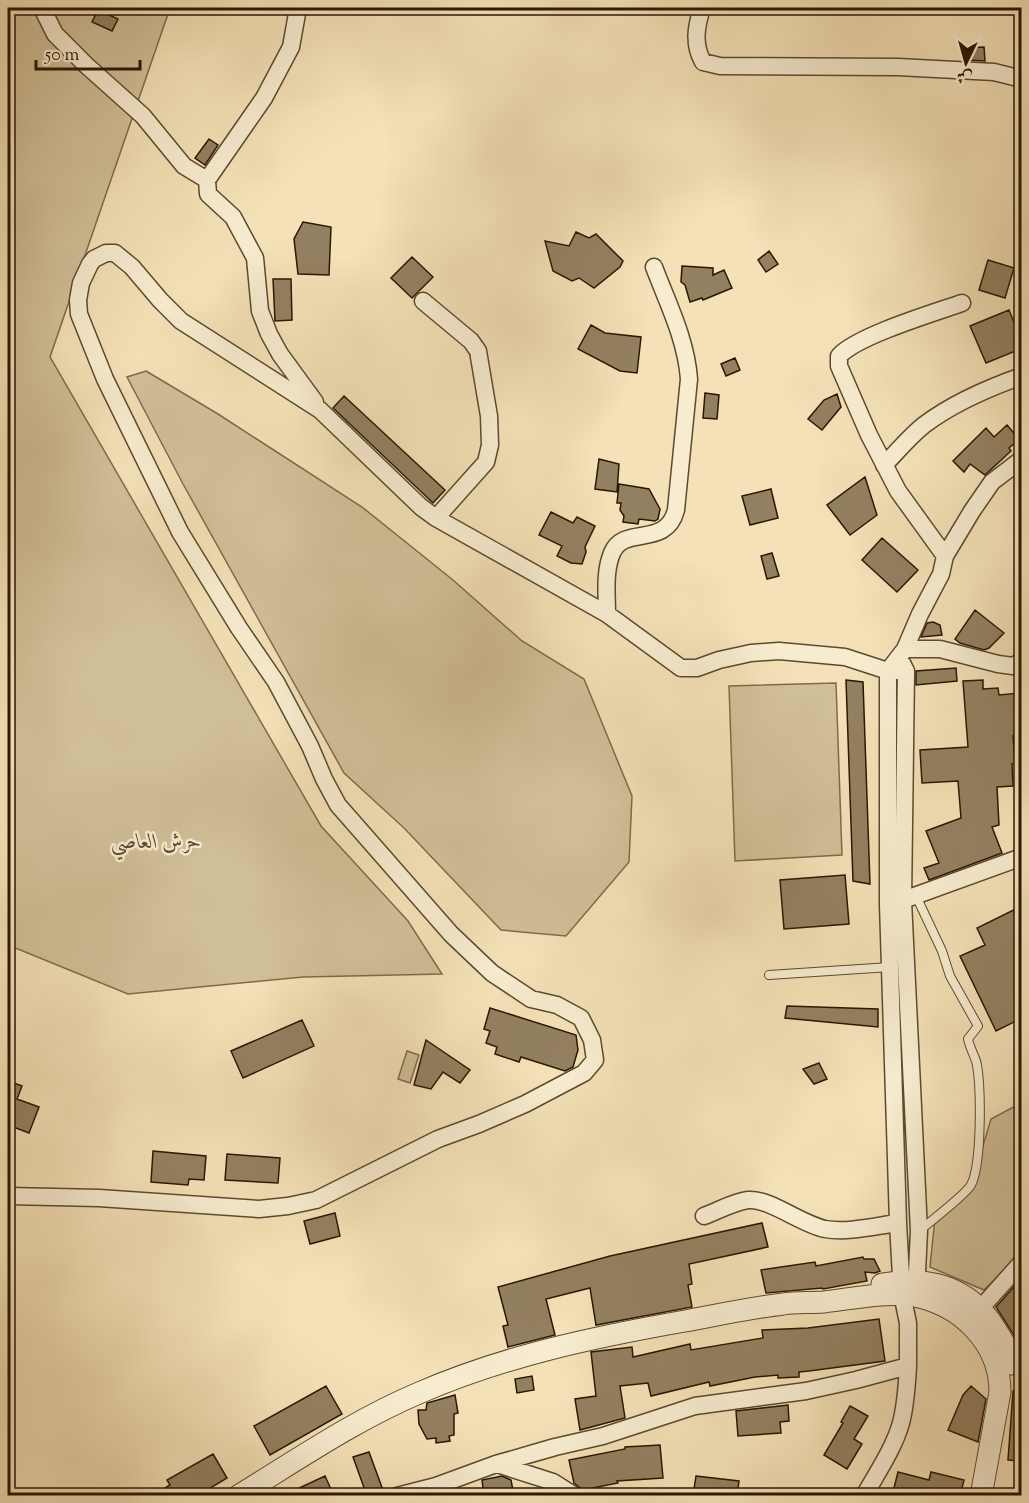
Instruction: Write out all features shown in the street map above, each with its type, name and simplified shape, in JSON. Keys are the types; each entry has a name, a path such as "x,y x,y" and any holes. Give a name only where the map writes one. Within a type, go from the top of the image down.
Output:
{"street":[{"path":"42,8 55,34 143,116 184,166 207,180"},
{"path":"298,8 291,47 264,98 207,180 208,194 233,217 255,258 260,311 269,334 280,354 320,410 421,507 436,518 607,614 681,668 697,668 719,660 751,653 779,651 844,657 888,671"},
{"path":"702,8 695,39 697,52 703,62 720,66 898,67 994,72 1022,79"},
{"path":"8,1196 99,1198 259,1209 315,1200 438,1139 479,1125 525,1104 584,1073 595,1060 592,1040 580,1018 557,1005 531,999 492,973 451,934 409,883 375,849 338,805 276,682 228,611 175,524 105,379 79,315 78,300 85,271 94,259 106,253 115,253 132,267 160,300 182,321 320,410"},
{"path":"607,614 608,569 612,551 625,540 665,531 673,522 676,510 689,379 688,360 681,335 654,267"},
{"path":"423,301 471,341 478,351 489,416 490,445 486,462 436,518"},
{"path":"945,556 898,491 884,465 839,366 839,356 846,348 868,338 962,303"},
{"path":"884,465 923,426 948,409 990,387 1022,376"},
{"path":"864,1496 884,1461 900,1425 906,1397 909,1288 919,1231 902,900 904,659 920,614 941,574 945,556 992,482 1022,459"},
{"path":"888,671 904,659 940,649 1006,665 1013,666 1022,661"},
{"path":"888,671 886,774 902,900 890,967 898,1223 909,1288 959,1316 992,1350 1000,1378 992,1496"},
{"path":"886,774 904,773"},
{"path":"902,900 1022,857"},
{"path":"704,1216 750,1200 765,1203 811,1225 826,1229 841,1230 898,1223"},
{"path":"980,1309 1022,1262"},
{"path":"238,1496 358,1423 418,1393 501,1362 554,1347 630,1331 785,1304 940,1285 961,1295 980,1309 1016,1360 1009,1406 992,1470 981,1496"},
{"path":"397,1496 555,1446 603,1436 695,1406 806,1391 908,1366"},
{"path":"496,1464 553,1482 575,1496"}],"lane":[{"path":"902,900 942,951 950,976 978,1026 968,1039 970,1051 977,1062 978,1164 971,1186 919,1231"},
{"path":"769,975 890,967"}],"green space":[{"name":"حرش العاصي","path":"8,8 170,8 50,357 321,826 408,921 442,974 303,977 128,994 8,945"},
{"path":"146,371 218,414 362,507 453,580 522,641 584,679 632,796 629,862 566,936 501,930 404,828 344,773 183,484 127,377"},
{"path":"836,683 842,855 735,861 729,686"},
{"path":"407,1051 419,1055 410,1083 398,1079"},
{"path":"1021,1103 1021,1254 984,1290 930,1267 935,1218 971,1186 991,1119"}],"building":[{"path":"98,10 118,19 112,31 92,22"},
{"path":"984,47 985,61 967,60 966,48"},
{"path":"209,139 218,145 205,165 195,158"},
{"path":"303,222 331,227 329,275 298,274 294,239"},
{"path":"576,232 589,238 596,234 623,261 620,267 594,288 579,278 572,281 553,271 545,241 569,246"},
{"path":"769,251 778,264 766,272 758,260"},
{"path":"412,257 433,277 412,298 391,278"},
{"path":"988,260 1014,268 1005,298 979,290"},
{"path":"682,266 713,268 713,275 724,270 732,288 703,300 702,298 690,302 685,285 681,282"},
{"path":"273,279 291,279 292,320 275,321"},
{"path":"1009,310 1020,337 1018,350 986,363 970,326"},
{"path":"591,325 605,333 641,337 637,373 620,371 578,349"},
{"path":"735,358 740,370 726,376 721,364"},
{"path":"705,393 719,395 717,419 703,418"},
{"path":"837,394 841,407 822,430 808,419 824,400"},
{"path":"344,396 445,490 433,503 333,408"},
{"path":"1007,425 1019,439 1009,448 1011,451 985,475 970,464 964,472 953,461 986,428 994,437"},
{"path":"599,459 619,464 617,492 595,489"},
{"path":"865,477 877,515 850,535 827,505"},
{"path":"619,484 649,489 660,509 658,519 655,521 639,519 638,524 623,522 621,503 617,503"},
{"path":"771,489 778,518 750,525 742,496"},
{"path":"551,512 573,523 577,517 595,526 585,547 586,552 582,564 571,563 557,556 562,546 539,535"},
{"path":"882,538 918,570 897,592 862,560"},
{"path":"772,553 779,576 767,579 761,556"},
{"path":"975,610 1004,633 984,650 960,643 955,639"},
{"path":"933,622 940,625 942,635 921,637 927,623"},
{"path":"956,668 957,681 916,685 916,671"},
{"path":"846,680 863,682 870,884 853,881"},
{"path":"983,680 983,689 998,688 999,695 1022,693 1022,735 1013,736 1015,764 1012,764 1013,786 997,787 999,825 992,827 1002,853 929,880 924,868 939,863 926,831 961,818 958,781 922,783 920,750 968,747 963,681"},
{"path":"845,875 849,924 784,929 780,880"},
{"path":"1022,906 1022,1018 996,1031 960,956 985,945 977,928"},
{"path":"787,1006 878,1009 878,1027 785,1018"},
{"path":"490,1008 576,1035 578,1050 573,1067 565,1071 521,1057 519,1062 495,1054 497,1047 486,1043 490,1031 484,1029"},
{"path":"302,1020 314,1046 243,1078 231,1051"},
{"path":"426,1040 470,1070 460,1083 443,1072 431,1089 414,1085"},
{"path":"819,1063 827,1079 814,1084 803,1069"},
{"path":"8,1081 22,1086 17,1099 39,1107 29,1133 8,1125"},
{"path":"153,1151 206,1156 204,1180 189,1179 188,1185 151,1182"},
{"path":"227,1154 280,1158 278,1183 225,1180"},
{"path":"335,1213 340,1236 310,1244 304,1221"},
{"path":"762,1223 768,1247 689,1264 692,1284 688,1285 692,1307 596,1325 590,1288 546,1299 555,1335 508,1347 503,1326 508,1325 498,1287 610,1256"},
{"path":"863,1257 874,1259 880,1271 865,1272 867,1281 823,1289 766,1293 761,1270 815,1262 816,1266"},
{"path":"1018,1282 1022,1285 1022,1352 996,1307"},
{"path":"879,1319 885,1361 799,1372 799,1377 778,1378 778,1375 755,1377 710,1386 709,1382 651,1396 648,1383 620,1386 625,1418 580,1430 575,1399 596,1396 591,1352 632,1347 633,1357 690,1344 691,1350 763,1338 762,1330 808,1328"},
{"path":"532,1376 534,1390 517,1393 515,1379"},
{"path":"326,1386 342,1414 270,1455 254,1426"},
{"path":"971,1386 986,1399 978,1442 948,1430 963,1395"},
{"path":"1013,1391 1022,1391 1022,1461 1008,1460"},
{"path":"455,1395 458,1413 454,1414 454,1435 449,1436 450,1441 436,1443 436,1438 427,1439 419,1424 418,1410 426,1410 427,1403"},
{"path":"788,1405 789,1421 780,1422 781,1433 738,1436 736,1411"},
{"path":"850,1406 868,1416 854,1439 862,1444 847,1469 824,1455"},
{"path":"660,1445 663,1478 617,1481 618,1483 583,1490 574,1483 569,1460 625,1449 625,1447"},
{"path":"369,1452 384,1493 378,1496 367,1496 353,1457"},
{"path":"213,1454 227,1478 197,1496 152,1496 170,1485 167,1480"},
{"path":"898,1472 929,1480 931,1472 964,1480 960,1496 892,1496"},
{"path":"325,1476 334,1496 282,1496"},
{"path":"502,1476 511,1480 514,1496 484,1496 482,1480"},
{"path":"696,1476 739,1481 737,1496 693,1496"}]}
